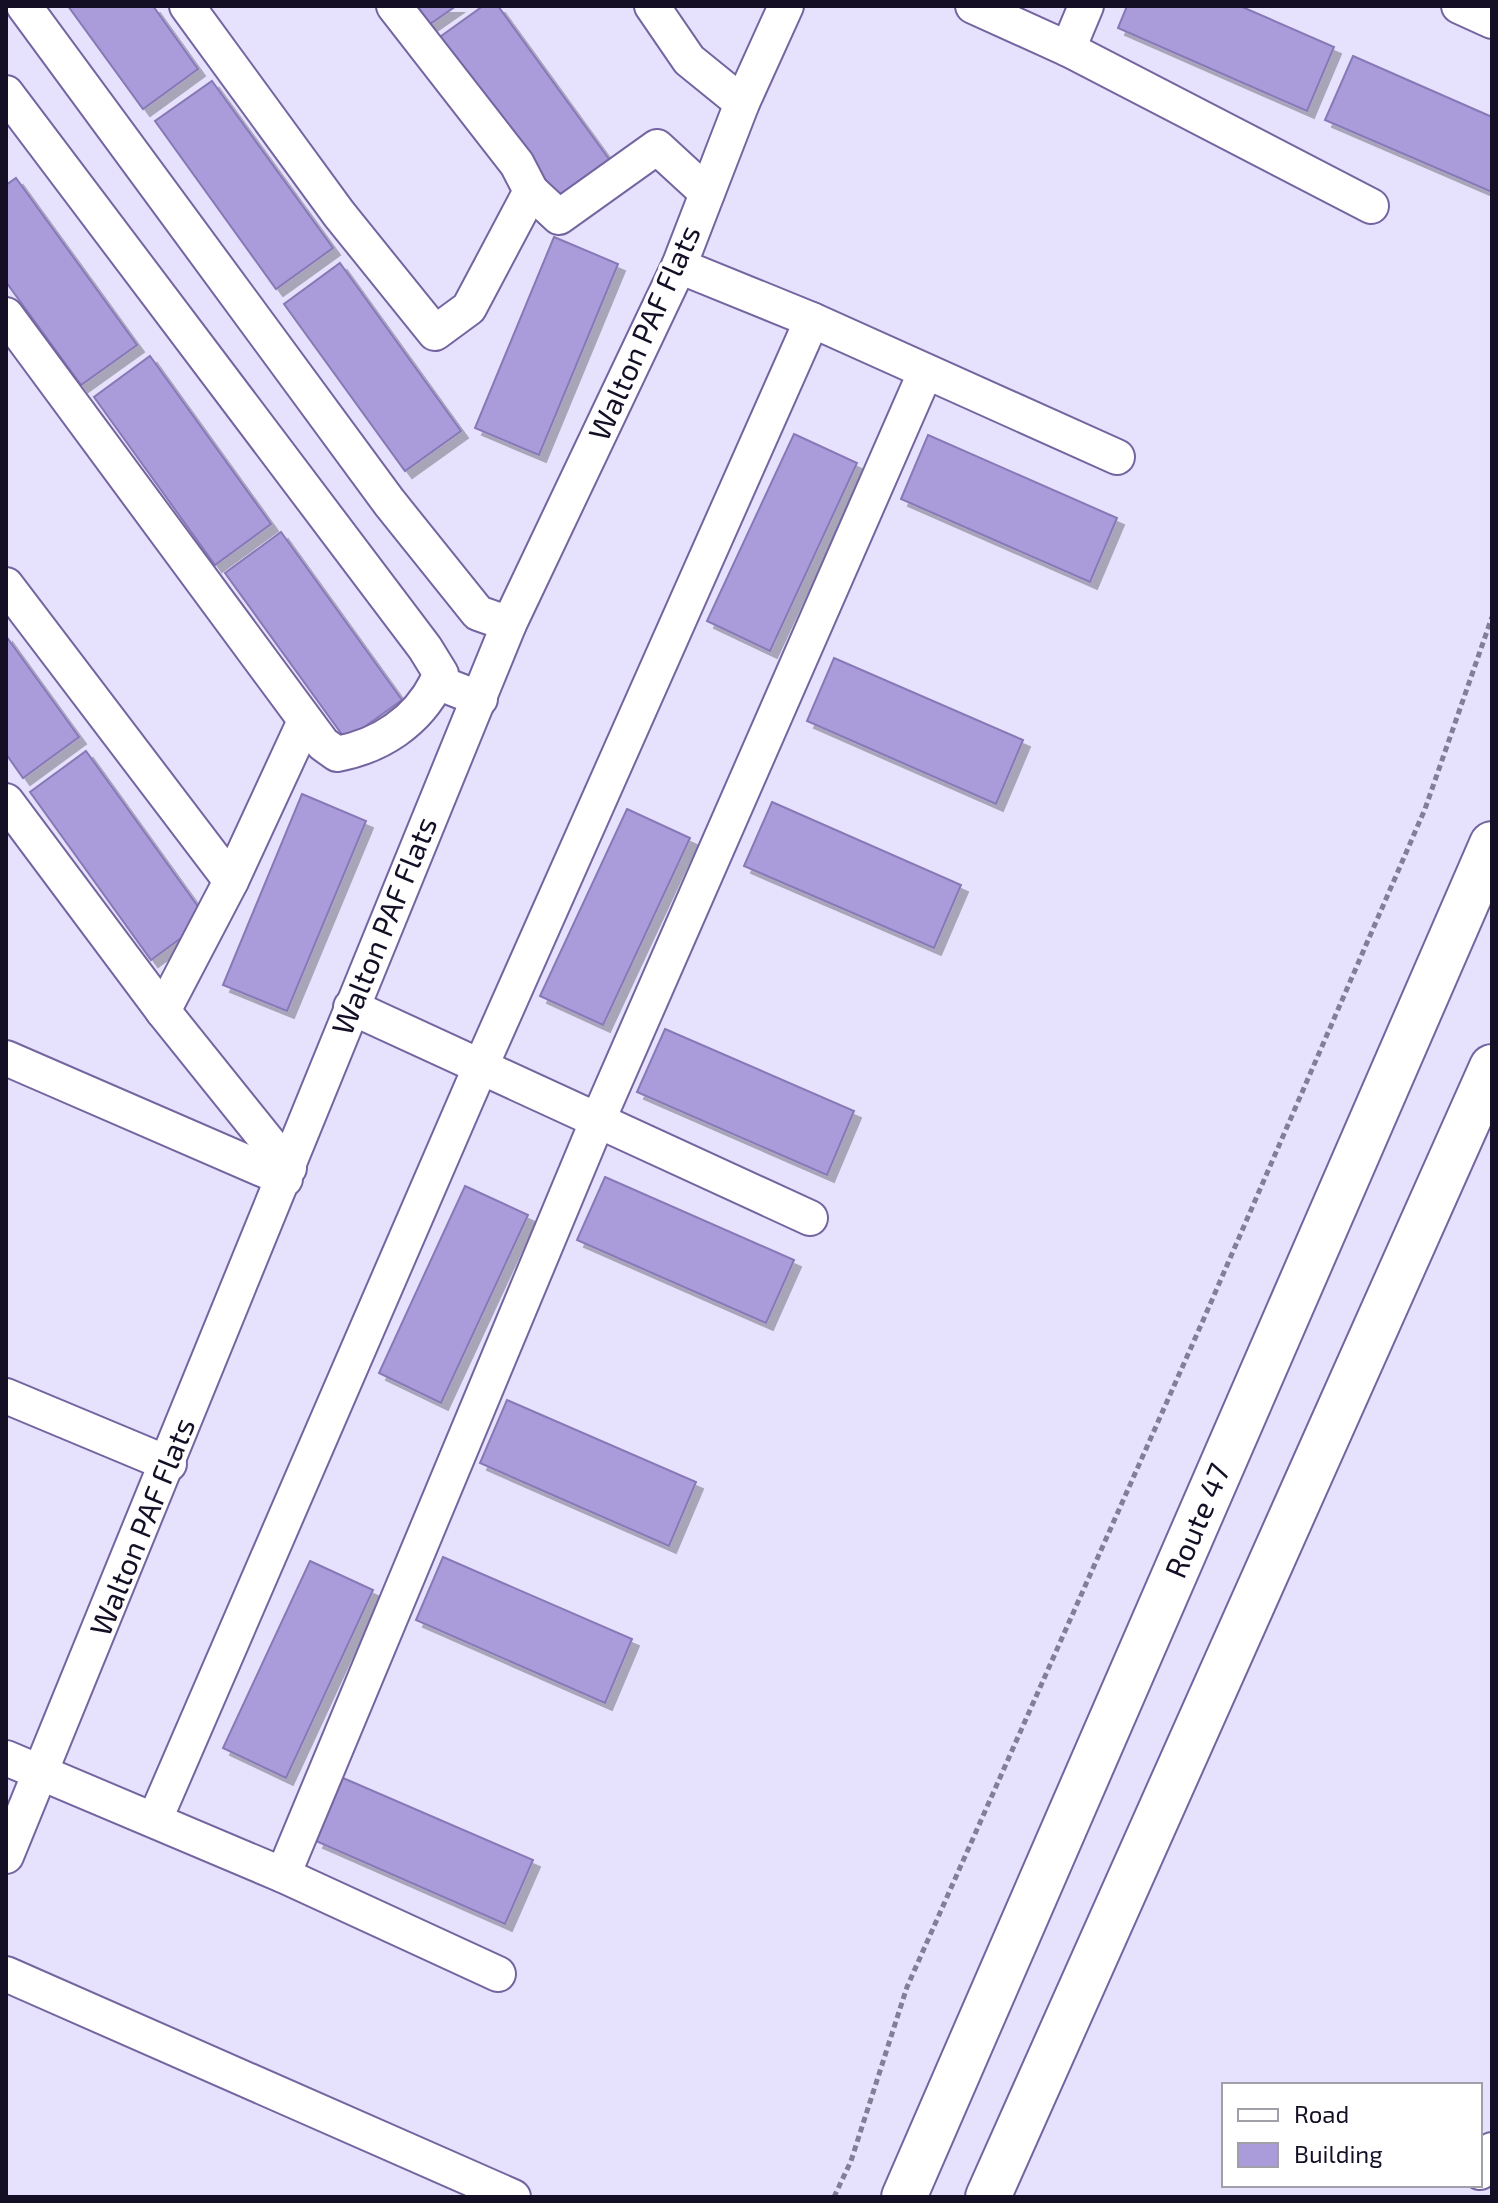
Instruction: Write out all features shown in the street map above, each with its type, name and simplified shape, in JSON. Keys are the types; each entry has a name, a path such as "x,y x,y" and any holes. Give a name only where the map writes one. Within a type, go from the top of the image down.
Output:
{"street":[{"path":"24,6 389,502 478,613 509,624"},
{"path":"187,6 339,214 435,333 469,308 531,191"},
{"path":"394,6 517,164 531,191 559,217 657,147 707,193"},
{"path":"652,6 689,60 742,103"},
{"name":"Walton PAF Flats","path":"6,1856 169,1464 351,1007 509,624 679,266 742,103 786,6"},
{"path":"973,6 1068,49 1371,206"},
{"path":"1068,49 1086,6"},
{"path":"1459,6 1492,21"},
{"path":"6,93 425,648 441,674 406,724 361,750 337,754 323,744 6,315"},
{"path":"679,266 812,320 1117,457"},
{"path":"155,1819 480,1068 812,320"},
{"path":"283,1875 597,1122 925,373"},
{"path":"6,585 231,881"},
{"path":"437,682 480,699"},
{"path":"163,1011 231,881 305,721"},
{"path":"6,801 287,1174"},
{"name":"Route 47","path":"904,2197 1492,844"},
{"path":"351,1007 810,1218"},
{"path":"6,1058 287,1174"},
{"path":"988,2197 1492,1067"},
{"path":"6,1396 169,1464"},
{"path":"6,1758 283,1875 498,1974"},
{"path":"6,1974 513,2197"},
{"path":"1482,2168 1492,2150"}],"path":[{"path":"834,2197 851,2161 907,1987 1205,1316 1425,809 1492,617"}],"building":[{"path":"68,6 153,6 198,69 143,109"},
{"path":"417,6 456,6 430,24"},
{"path":"483,6 498,6 614,166 559,207 437,39"},
{"path":"1127,6 1240,6 1334,47 1307,111 1118,28"},
{"path":"1353,56 1492,117 1492,192 1325,120"},
{"path":"212,81 333,248 276,289 155,121"},
{"path":"16,178 137,345 81,385 6,282 6,185"},
{"path":"554,237 618,264 539,455 475,428"},
{"path":"340,263 461,431 405,471 284,304"},
{"path":"150,356 271,524 215,565 94,397"},
{"path":"794,434 857,463 770,651 707,621"},
{"path":"928,435 1117,518 1090,582 901,499"},
{"path":"281,532 402,700 346,740 225,573"},
{"path":"6,636 79,737 23,778 6,754"},
{"path":"834,658 1023,740 996,804 807,721"},
{"path":"86,751 207,919 151,960 30,792"},
{"path":"302,794 366,821 287,1011 223,985"},
{"path":"772,802 961,885 934,948 744,866"},
{"path":"627,809 690,838 603,1025 540,996"},
{"path":"665,1029 854,1111 827,1175 637,1092"},
{"path":"605,1177 794,1260 766,1323 577,1240"},
{"path":"465,1186 528,1215 441,1403 379,1373"},
{"path":"507,1400 696,1482 669,1546 480,1463"},
{"path":"443,1557 632,1639 605,1703 416,1620"},
{"path":"310,1561 373,1590 286,1778 223,1748"},
{"path":"343,1778 533,1860 505,1924 316,1841"}]}
